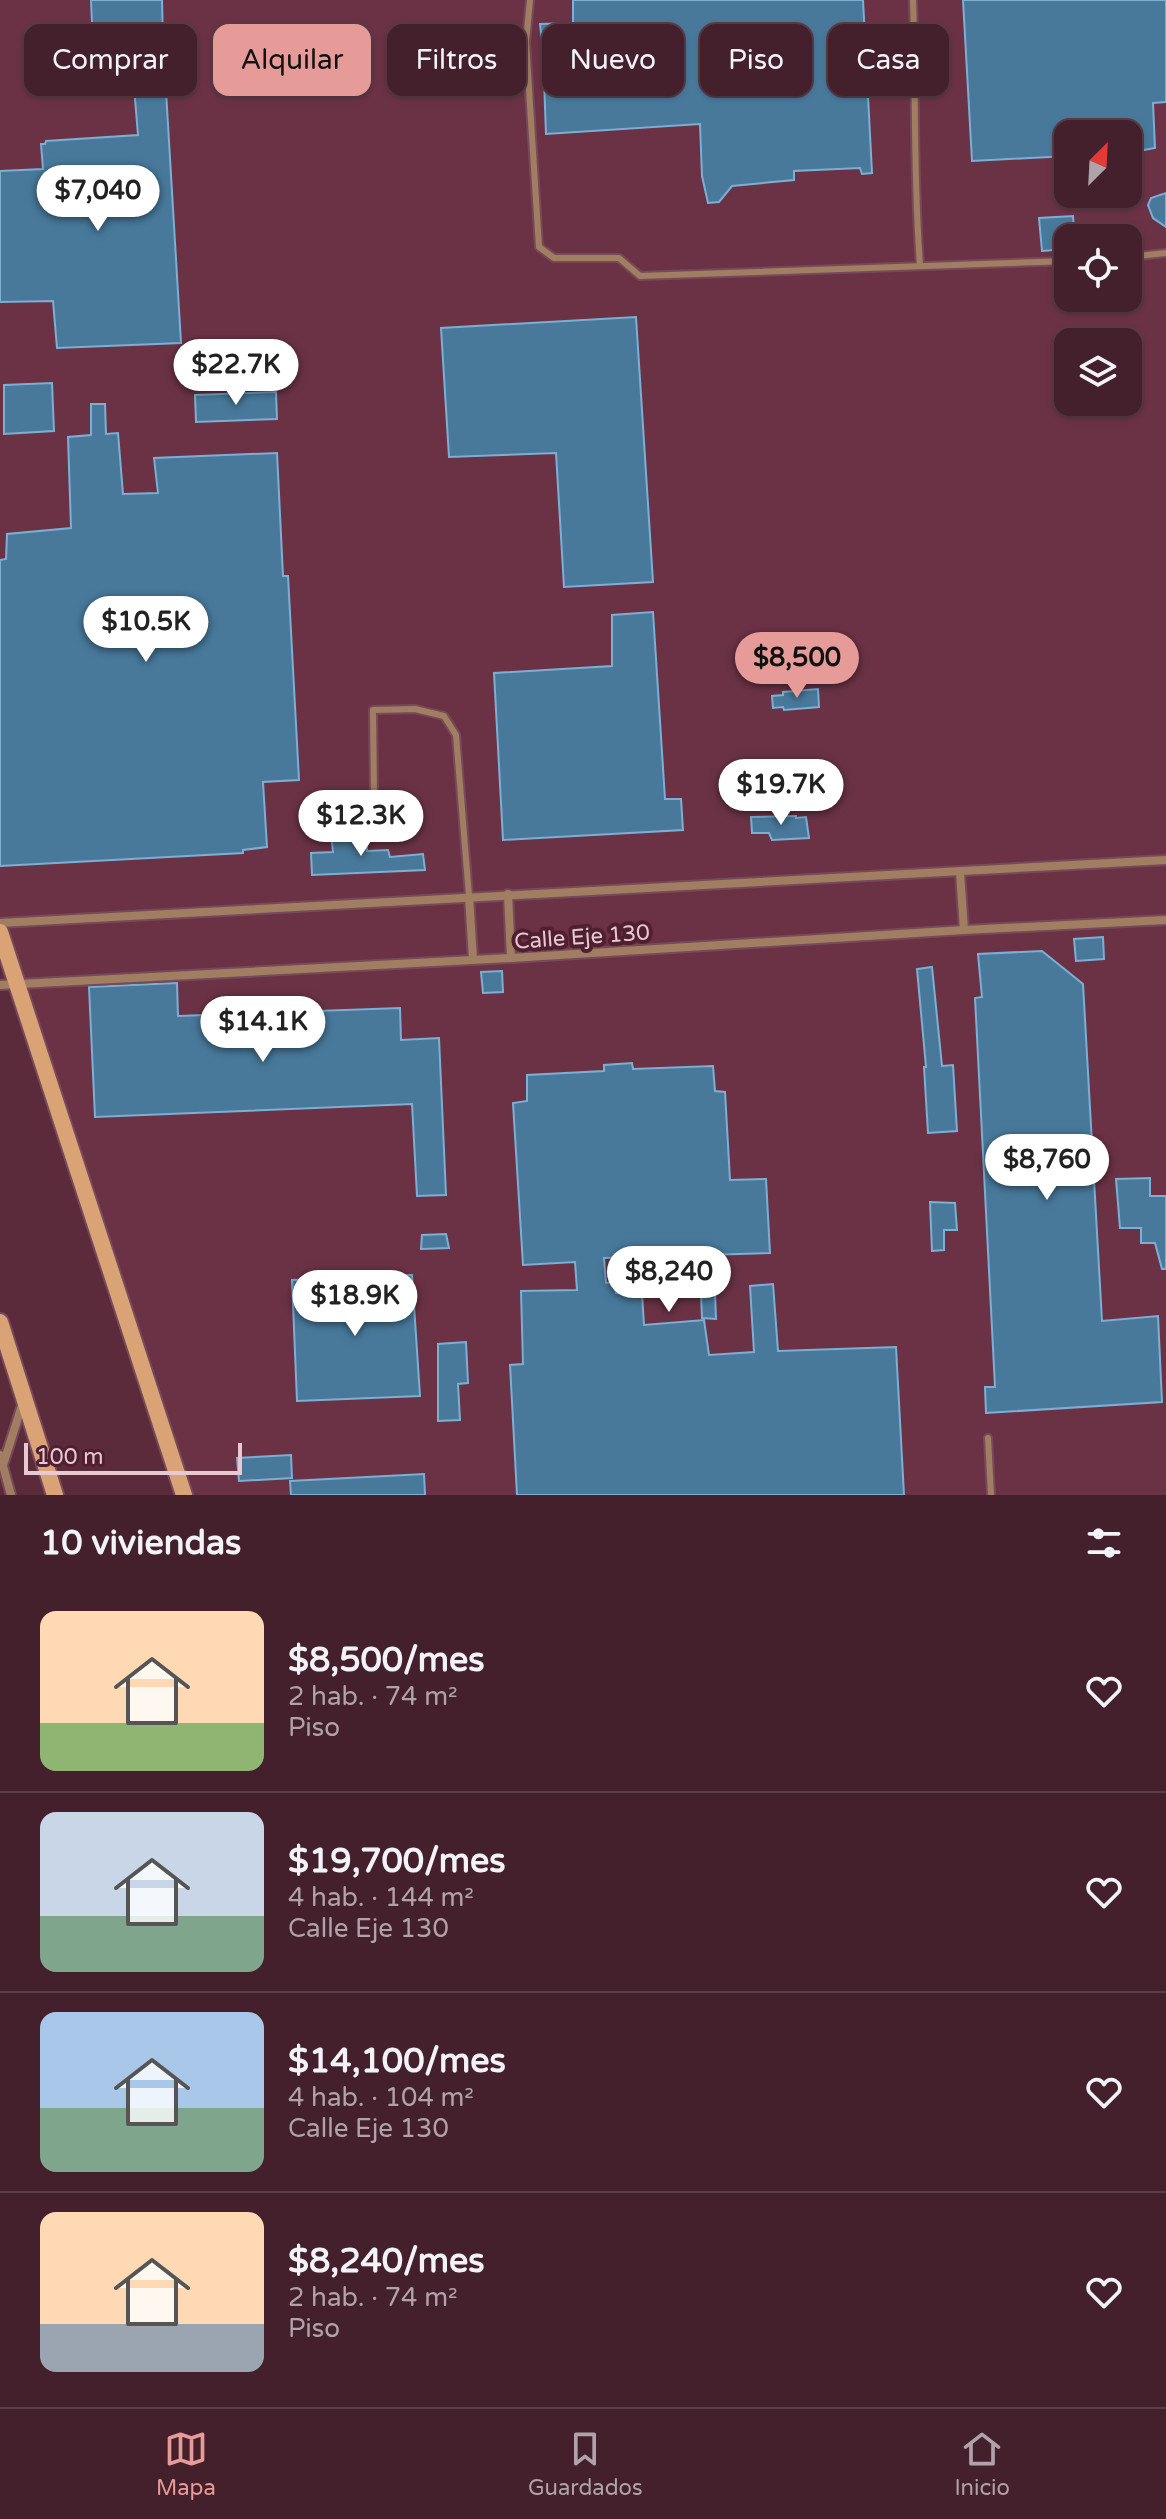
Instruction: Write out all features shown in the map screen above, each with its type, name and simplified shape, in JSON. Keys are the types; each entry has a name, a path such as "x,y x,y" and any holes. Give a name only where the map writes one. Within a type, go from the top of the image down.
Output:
{"street":[{"name":"Calle Eje 130","path":"0,923 1166,860"},
{"path":"960,872 964,930"},
{"path":"508,894 511,958"},
{"path":"469,896 473,959"},
{"name":"Calle Eje 130","path":"0,985 1166,920"},
{"path":"0,932 184,1495"},
{"path":"0,1322 55,1495"},
{"path":"11,1495 2,1460 24,1397"}],"lane":[{"path":"530,0 526,42 539,247 554,258 619,258 640,276 1054,262"},
{"path":"913,0 915,178 920,265"},
{"path":"1142,256 1166,253"},
{"path":"374,796 373,710 415,709 444,716 456,735 469,896"},
{"path":"988,1438 991,1495"}],"shaded area":[{"path":"0,0 1166,0 1166,1495 183,1495 0,953"}],"building":[{"path":"91,0 162,0 163,24 92,24"},
{"path":"573,0 863,0 864,24 828,24 828,96 868,96 872,173 862,174 860,168 794,171 794,180 732,186 719,202 708,203 702,176 700,124 546,134 545,96 684,96 684,24 542,24 542,41 540,24 573,23"},
{"path":"963,0 1166,0 1166,102 1153,103 1155,148 1142,150 1142,120 1054,120 1054,157 972,161"},
{"path":"135,96 166,96 181,343 57,348 53,301 0,302 0,171 43,169 41,144 46,141 138,135"},
{"path":"1166,193 1166,227 1153,218 1148,205 1151,198"},
{"path":"1073,216 1074,224 1054,224 1054,250 1042,251 1039,218"},
{"path":"636,317 653,582 564,587 556,453 449,457 441,328"},
{"path":"52,383 54,431 4,434 4,385"},
{"path":"276,392 277,419 196,422 195,395"},
{"path":"91,404 105,404 106,434 118,433 123,494 158,493 154,458 277,453 283,576 288,576 299,780 263,782 267,847 243,850 243,853 0,866 0,560 6,559 7,534 71,528 68,437 91,435"},
{"path":"653,612 665,799 681,799 683,830 503,840 494,673 612,666 612,615"},
{"path":"818,689 819,707 773,708 772,696"},
{"path":"751,817 806,817 809,838 772,840 769,833 752,833"},
{"path":"366,832 367,851 388,850 390,857 423,854 425,870 312,875 311,853 333,852 331,834"},
{"path":"1103,937 1104,959 1076,961 1074,939"},
{"path":"1042,951 1083,984 1102,1321 1158,1316 1162,1402 986,1413 985,1387 995,1387 975,998 982,997 978,954"},
{"path":"932,967 942,1066 953,1065 957,1131 928,1133 926,1067 917,969"},
{"path":"502,971 503,992 483,993 481,972"},
{"path":"177,983 178,1016 400,1008 401,1040 439,1038 446,1195 417,1196 412,1104 95,1117 89,987"},
{"path":"632,1063 633,1069 713,1066 715,1091 725,1092 730,1180 766,1179 770,1253 604,1258 606,1283 615,1282 616,1293 642,1293 644,1325 704,1320 709,1355 754,1352 750,1286 773,1284 778,1351 896,1347 904,1495 517,1495 510,1365 523,1364 521,1291 577,1290 575,1262 523,1265 513,1103 527,1101 527,1075 604,1071 604,1065"},
{"path":"1150,1178 1150,1196 1166,1196 1166,1269 1162,1269 1155,1243 1141,1243 1141,1228 1120,1228 1116,1179"},
{"path":"930,1202 955,1203 957,1230 944,1230 944,1250 932,1251"},
{"path":"446,1234 449,1248 421,1249 422,1235"},
{"path":"412,1275 420,1396 297,1401 292,1280"},
{"path":"715,1293 716,1319 702,1318 701,1294"},
{"path":"466,1342 468,1383 458,1384 460,1420 438,1421 438,1344"},
{"path":"291,1455 292,1478 239,1481 237,1458"},
{"path":"424,1474 425,1495 291,1495 290,1481"}]}
